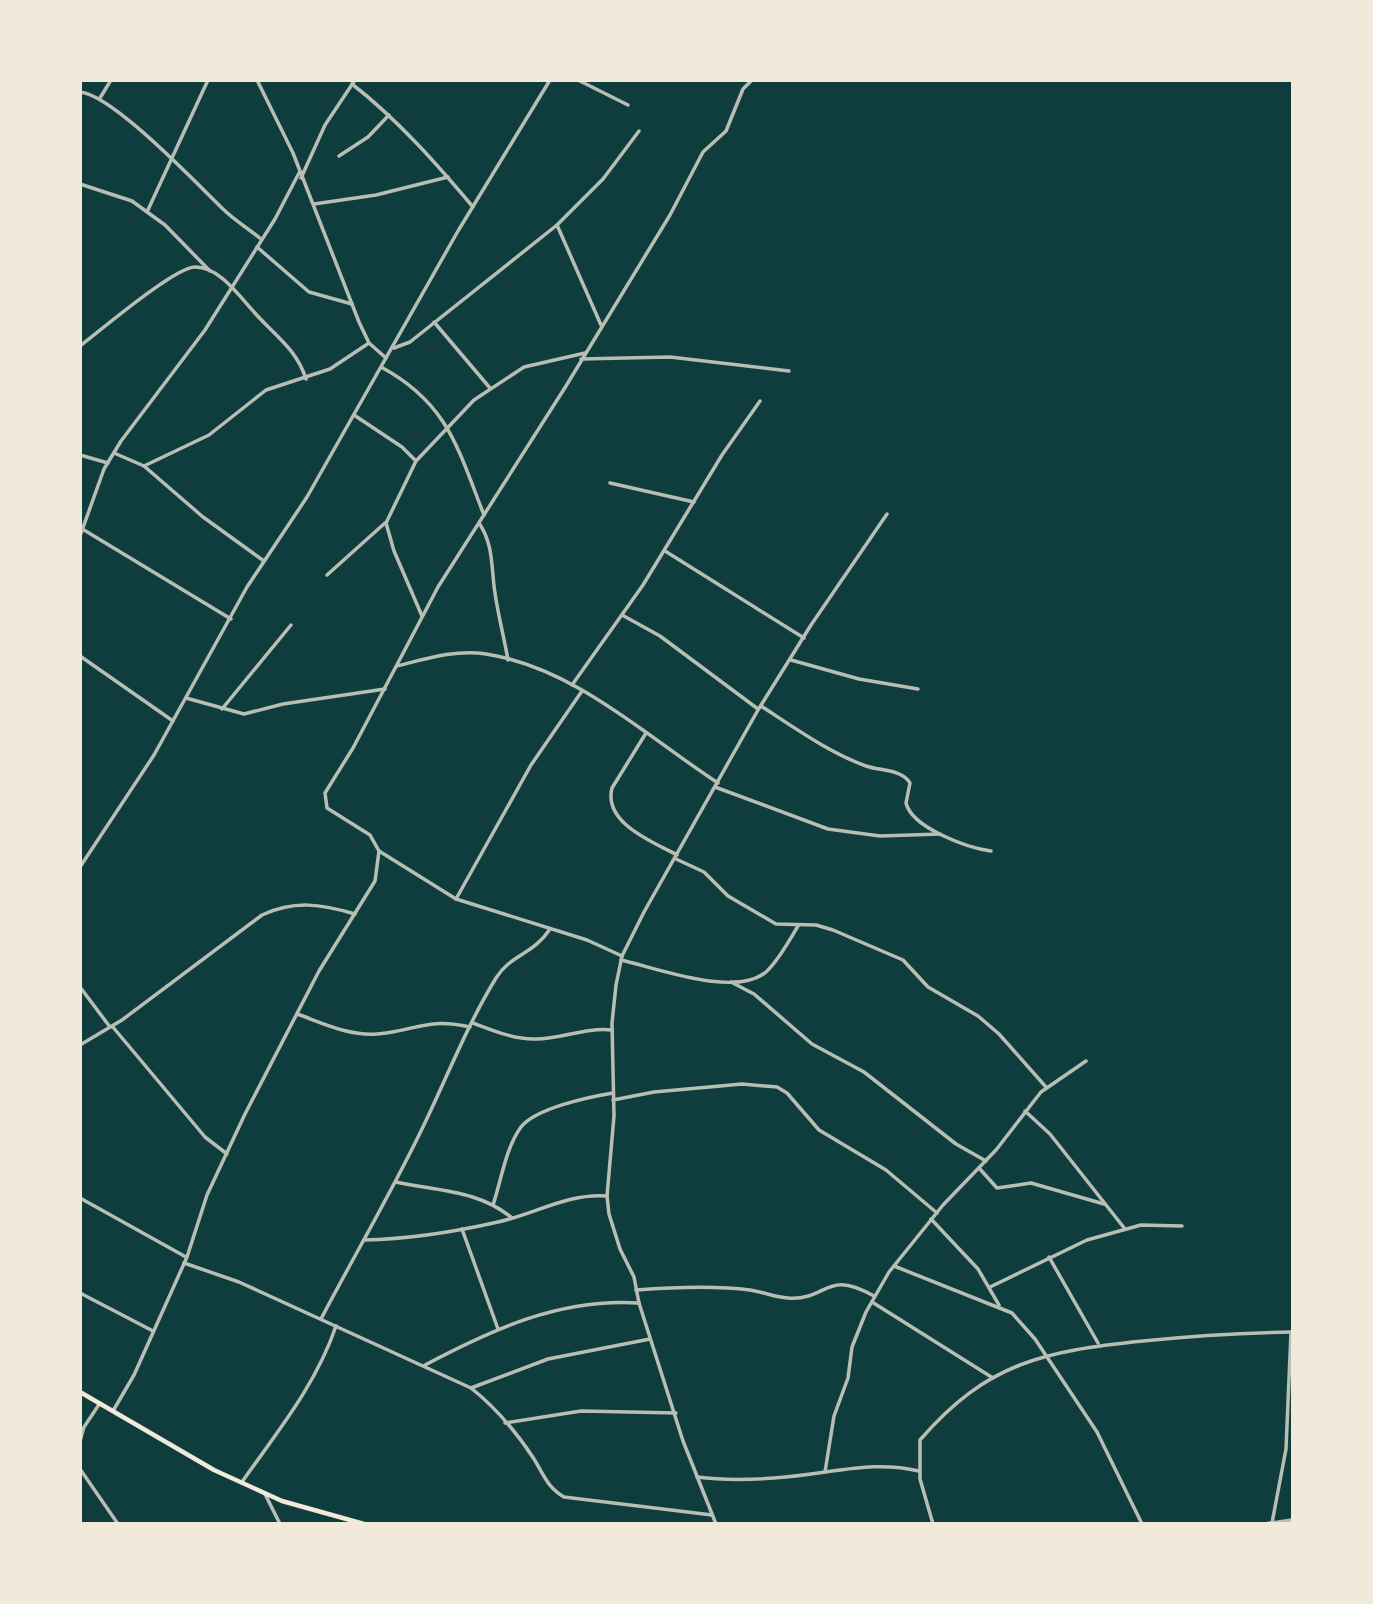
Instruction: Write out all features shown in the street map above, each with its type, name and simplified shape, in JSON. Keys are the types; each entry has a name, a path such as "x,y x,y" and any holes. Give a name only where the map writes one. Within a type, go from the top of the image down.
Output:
{"main road":[{"path":"80,1392 214,1470 282,1501 364,1524"}],"street":[{"path":"100,98 111,80"},
{"path":"147,212 208,80"},
{"path":"257,80 272,106 314,204 369,343 386,358"},
{"path":"578,80 628,105"},
{"path":"752,80 743,89 726,131 703,152 670,215 422,616 324,798 331,811 370,835 379,851 456,899 587,940 622,958 708,981 731,982 766,971 798,926"},
{"path":"81,866 174,721 264,561 307,497 473,207 549,81"},
{"path":"80,536 114,453 233,288 300,176 325,125 354,82 389,115 473,207"},
{"path":"80,92 100,98 191,175 225,211 262,240"},
{"path":"339,156 368,137 389,115"},
{"path":"393,348 410,342 557,225 603,178 639,131"},
{"path":"314,204 376,195 448,177"},
{"path":"80,184 132,201 165,225 210,271 233,288 296,355 306,379"},
{"path":"557,225 565,249 601,326"},
{"path":"257,247 309,292 352,304"},
{"path":"80,346 181,271 195,267 210,271"},
{"path":"435,322 490,388"},
{"path":"144,466 209,435 266,390 330,369 369,343"},
{"path":"327,575 386,523 416,461 490,388 524,367 585,353"},
{"path":"581,359 670,357 789,371"},
{"path":"381,367 420,392 448,428 484,515"},
{"path":"572,685 665,551 738,430 760,401"},
{"path":"354,415 402,447 416,461"},
{"path":"114,453 144,466 203,517 264,561"},
{"path":"80,455 108,463"},
{"path":"610,483 694,502"},
{"path":"716,1524 697,1478 650,1339 634,1277 611,1223 607,1196 613,1100 612,1030 622,958 760,708 887,514"},
{"path":"386,523 394,551 422,616"},
{"path":"479,523 488,535 491,547 494,592 508,660"},
{"path":"84,530 231,619"},
{"path":"665,551 804,638"},
{"path":"622,614 660,636 760,708 832,752 907,778 910,790 907,808 940,834 964,845 991,851"},
{"path":"222,709 291,625"},
{"path":"397,666 442,655 484,654 508,660 572,685 646,733 717,785 828,829 880,836 940,834"},
{"path":"80,656 174,721"},
{"path":"790,660 859,679 918,689"},
{"path":"186,698 244,714 305,700 385,689"},
{"path":"456,899 531,765 582,691"},
{"path":"646,733 612,788 610,797 613,808 623,822 705,872 717,888 757,916 776,924 833,930 910,965 928,987 978,1016 999,1034 1046,1087"},
{"path":"113,1411 187,1257 207,1195 227,1154 319,971 375,881 379,851"},
{"path":"80,1045 236,937 262,915 281,906 324,905 356,915"},
{"path":"321,1318 396,1182 457,1048 504,967 511,960 536,947 550,929"},
{"path":"731,982 754,993 812,1044 864,1072 956,1143 986,1161"},
{"path":"80,987 205,1137 227,1154"},
{"path":"297,1014 334,1028 378,1034 429,1022 471,1025 526,1039 539,1039 587,1029 612,1030"},
{"path":"825,1472 834,1416 848,1378 852,1347 874,1296 932,1219 986,1161 1046,1087 1086,1061"},
{"path":"613,1100 653,1092 742,1084 777,1087 787,1093 818,1130 878,1164 937,1213"},
{"path":"493,1205 516,1137 526,1122 554,1108 613,1093"},
{"path":"1025,1111 1050,1134 1125,1229"},
{"path":"979,1168 997,1188 1031,1183 1104,1204"},
{"path":"396,1182 471,1195 512,1218"},
{"path":"364,1240 393,1239 461,1229 512,1218 567,1198 607,1196"},
{"path":"80,1198 187,1257"},
{"path":"932,1219 951,1237 990,1287 999,1306"},
{"path":"990,1287 1087,1240 1141,1225 1182,1226"},
{"path":"461,1229 498,1329"},
{"path":"1049,1257 1099,1344"},
{"path":"184,1263 239,1282 471,1388 489,1402 533,1457 551,1490 564,1497 712,1514"},
{"path":"894,1266 1013,1313 1097,1432 1142,1524"},
{"path":"636,1290 718,1288 790,1298 834,1284 848,1283 874,1296"},
{"path":"80,1293 153,1331"},
{"path":"425,1365 498,1329 544,1311 610,1301 639,1303"},
{"path":"872,1302 993,1378"},
{"path":"242,1482 311,1383 327,1352 336,1325"},
{"path":"933,1524 919,1471 920,1440 936,1422 993,1378 1044,1355 1099,1344 1213,1334 1292,1332 1286,1449 1272,1523"},
{"path":"471,1388 548,1359 650,1339"},
{"path":"80,1441 84,1427 100,1403"},
{"path":"505,1423 580,1410 676,1413"},
{"path":"697,1478 728,1481 877,1465 919,1471"},
{"path":"80,1469 118,1524"},
{"path":"264,1493 280,1524"},
{"path":"1264,1524 1293,1520"}]}
